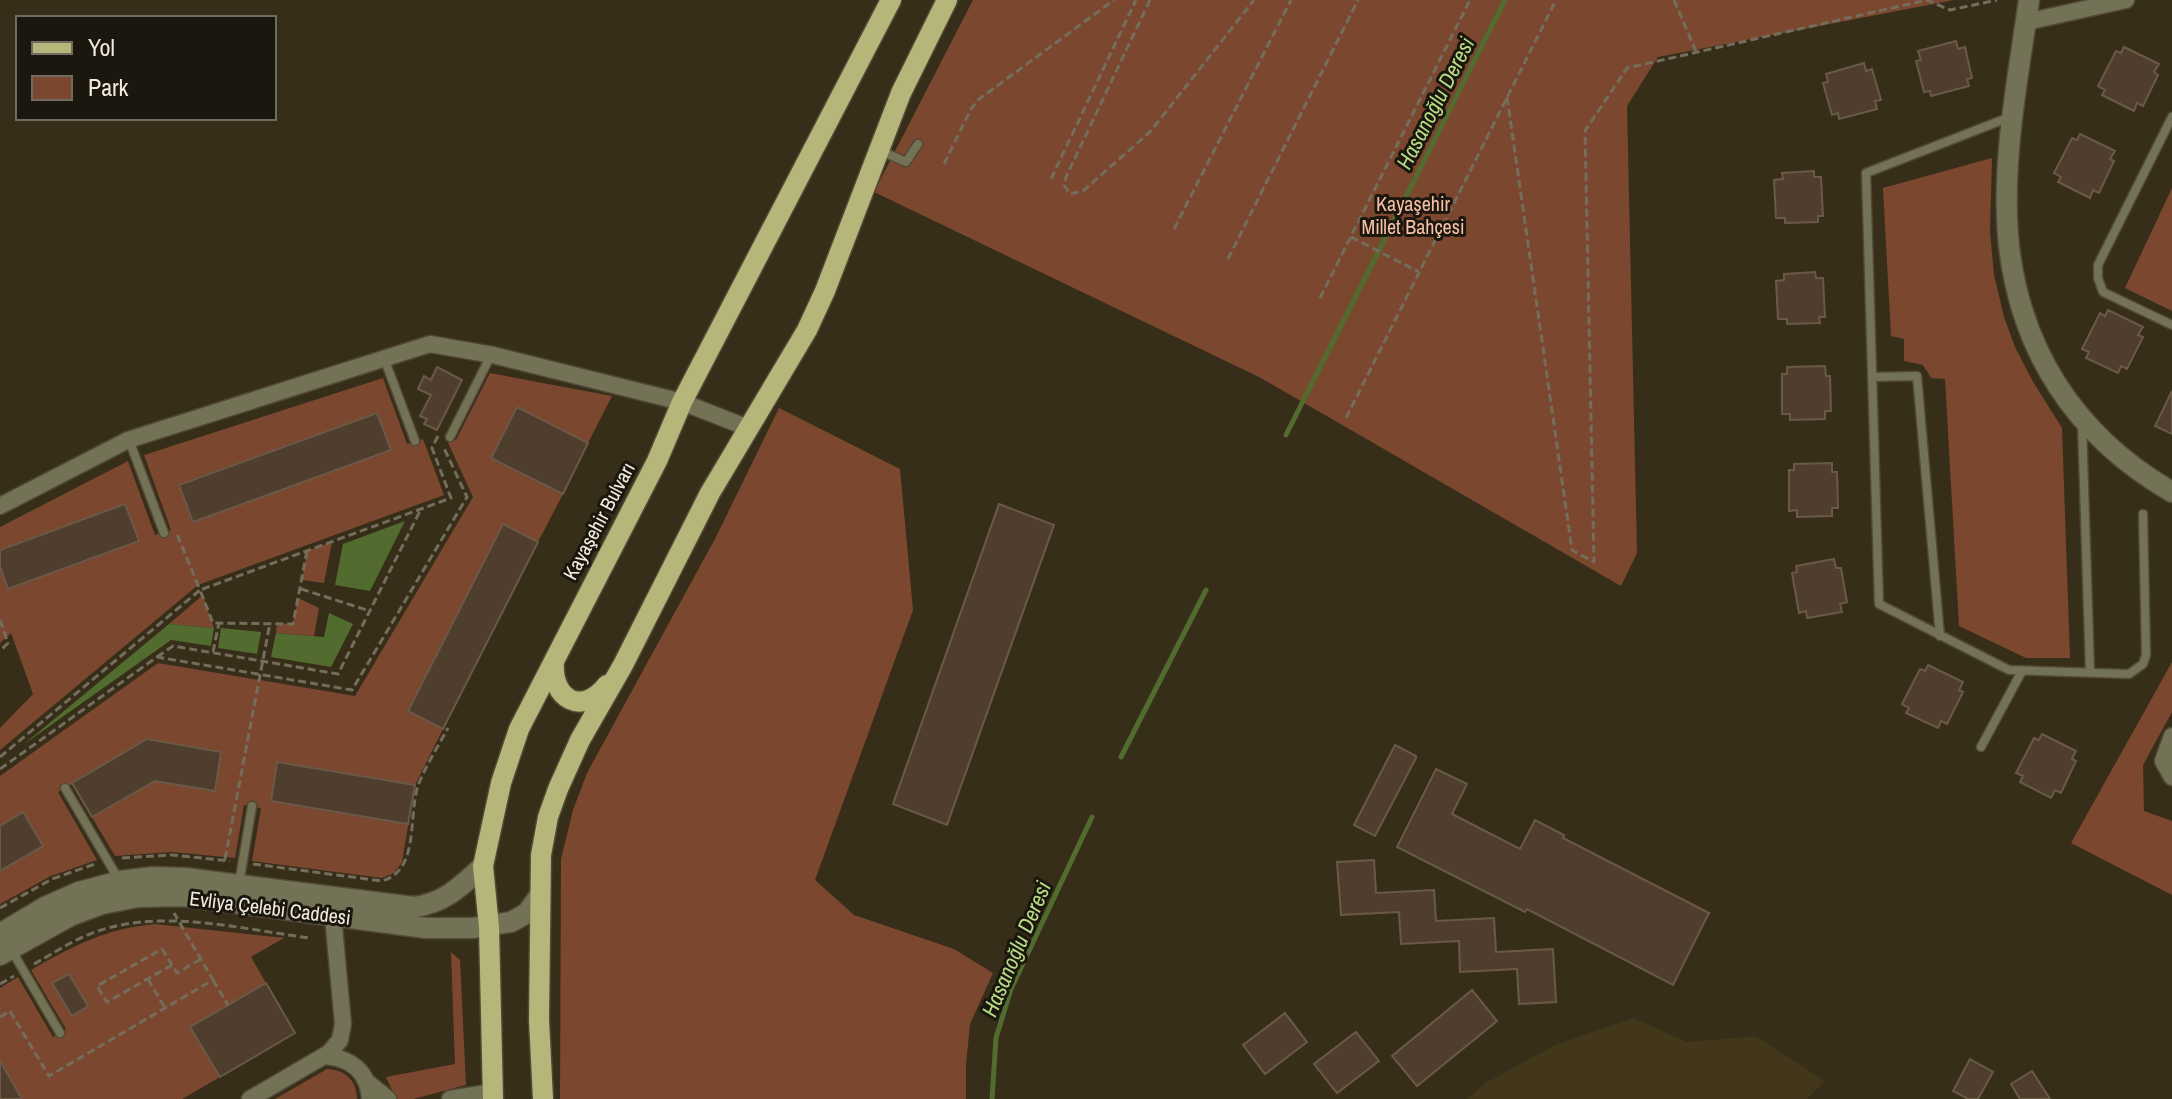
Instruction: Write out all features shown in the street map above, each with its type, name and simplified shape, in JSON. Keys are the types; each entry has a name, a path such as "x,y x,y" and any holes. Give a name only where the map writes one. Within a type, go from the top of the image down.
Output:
{"main road":[{"name":"Kayaşehir Bulvarı","path":"493,1095 489,927 483,866 510,752 554,658 657,461 682,402 891,0"},
{"path":"543,1099 539,1020 541,855 548,817 558,789 580,740 623,665 710,493 807,330 901,93 947,0"},
{"path":"554,658 553,678 559,692 576,701 596,697 623,665"}],"street":[{"path":"2029,0 2008,175 2008,237 2017,287 2045,367 2082,419 2120,458 2172,492"},
{"path":"2026,22 2126,0"},
{"path":"0,506 129,440 430,344 491,355 682,402 748,428"},
{"path":"2172,736 2163,761 2172,777"},
{"name":"Evliya Çelebi Caddesi","path":"3,946 62,899 120,881 153,877 414,907 448,897 483,866"},
{"name":"Evliya Çelebi Caddesi","path":"3,946 86,909 120,900 164,896 426,928 489,927 511,922 527,913 540,895"},
{"path":"250,1099 325,1056 340,1040 343,1024 333,916"},
{"path":"325,1056 349,1061 358,1068 368,1090 388,1099"},
{"path":"450,1099 493,1095"}],"lane":[{"path":"2013,116 1866,173 1879,604 2009,670 2129,674 2143,664 2146,655 2143,514"},
{"path":"2172,117 2098,265 2098,272 2103,292 2172,325"},
{"path":"878,150 906,162 918,144"},
{"path":"450,437 491,355"},
{"path":"384,358 415,441"},
{"path":"1872,377 1917,376 1940,636"},
{"path":"2082,419 2090,672"},
{"path":"129,440 164,533"},
{"path":"1981,747 2022,671"},
{"path":"65,788 120,881"},
{"path":"230,884 252,806"},
{"path":"3,946 23,971 60,1033"}],"path":[{"path":"944,164 978,100 1114,0"},
{"path":"1051,179 1136,0"},
{"path":"1150,0 1066,177 1064,185 1070,194 1083,191 1150,132 1254,0"},
{"path":"1174,229 1291,0"},
{"path":"1228,259 1358,0"},
{"path":"1320,298 1470,0"},
{"path":"1346,418 1556,0"},
{"path":"1674,0 1697,54"},
{"path":"1507,97 1572,550 1594,562 1585,131 1627,68 1927,0 1950,10 1997,0"},
{"path":"1351,237 1419,272"},
{"path":"0,757 200,590 451,498 432,448 438,436 467,497 352,690 157,657"},
{"path":"0,769 173,646 338,674 421,509"},
{"path":"175,529 213,623 293,624 307,551"},
{"path":"300,589 370,611"},
{"path":"0,620 8,643 0,651"},
{"path":"213,652 219,623"},
{"path":"230,884 270,623"},
{"path":"164,896 228,1005"},
{"path":"0,984 80,938 141,922 179,921 310,938"},
{"path":"172,965 107,1002 97,986 162,949 172,965 177,973 201,959"},
{"path":"148,979 165,1008"},
{"path":"0,1017 10,1011 49,1076 213,980"},
{"path":"64,1068 68,1074"}],"shaded area":[{"path":"405,521 370,591 335,585 343,544"},
{"path":"329,613 353,624 331,667 271,657 276,633 324,637"},
{"path":"169,624 214,628 211,646 171,640 23,745"},
{"path":"221,628 261,632 257,654 218,648"},
{"path":"1633,1018 1687,1042 1756,1036 1825,1081 1807,1099 1467,1099 1487,1082 1555,1045"}],"green space":[{"name":"Kayaşehir Millet Bahçesi","path":"973,0 1954,0 1658,57 1627,106 1637,553 1621,586 1259,377 874,192"},
{"path":"1992,158 1990,232 1994,275 2004,317 2032,380 2062,428 2070,658 2026,658 1959,626 1945,379 1931,378 1923,365 1904,361 1904,339 1891,336 1883,188"},
{"path":"2172,188 2172,311 2125,288"},
{"path":"490,373 612,396 588,443 517,408 492,458 563,494 538,542 503,524 408,711 443,729 415,785 402,862 394,873 382,878 252,861 261,808 244,805 235,858 172,852 115,856 72,784 58,792 97,860 51,876 0,904 0,776 158,663 355,696 473,497 444,434 456,440"},
{"path":"383,378 407,444 423,439 444,495 198,585 0,750 0,728 33,694 11,633 0,643 0,527 128,461 155,535 171,530 144,455"},
{"path":"779,408 900,469 913,610 815,880 854,915 954,949 993,973 970,1024 966,1099 560,1099 561,859 573,810 587,773 716,537"},
{"path":"332,542 324,583 302,580 307,551"},
{"path":"203,595 214,628 169,624"},
{"path":"298,598 319,608 314,636 276,633 277,624 293,623"},
{"path":"2172,662 2172,712 2143,765 2144,811 2172,821 2172,895 2071,843"},
{"path":"155,924 284,938 251,957 266,983 191,1027 220,1077 182,1099 22,1099 0,1061 0,988 18,977 53,1037 66,1029 31,970 91,940"},
{"path":"451,952 460,960 466,1085 413,1099 396,1099 386,1077 455,1064"},
{"path":"327,1069 349,1078 355,1087 357,1099 275,1099"}],"building":[{"path":"1956,41 1958,49 1965,47 1972,78 1967,79 1969,86 1931,96 1930,91 1924,92 1916,61 1921,60 1918,51"},
{"path":"2124,47 2159,64 2154,72 2158,75 2143,106 2137,103 2134,111 2102,95 2105,90 2098,86 2116,51 2121,53"},
{"path":"1864,63 1866,71 1872,69 1881,100 1875,101 1877,109 1839,119 1838,113 1832,115 1823,83 1828,82 1826,74"},
{"path":"2080,134 2115,151 2110,159 2114,161 2099,193 2093,190 2090,198 2058,182 2061,177 2054,173 2072,138 2077,140"},
{"path":"1814,171 1814,177 1821,177 1823,216 1818,216 1818,222 1785,223 1785,218 1776,218 1774,180 1783,179 1782,173"},
{"path":"1815,272 1816,278 1823,278 1825,317 1819,317 1820,323 1787,324 1787,319 1778,319 1776,281 1784,280 1784,274"},
{"path":"2108,310 2143,327 2138,335 2143,337 2127,369 2121,366 2118,373 2086,358 2089,352 2082,349 2100,313 2105,316"},
{"path":"1825,366 1826,376 1830,376 1831,411 1825,411 1825,419 1790,420 1790,414 1782,414 1782,374 1787,374 1787,367"},
{"path":"437,367 462,380 437,430 424,424 427,419 420,416 431,395 418,389 424,376 431,380"},
{"path":"2172,391 2172,434 2155,426"},
{"path":"517,407 588,443 563,494 491,458"},
{"path":"377,413 391,450 193,522 179,485"},
{"path":"1832,463 1832,472 1837,472 1838,508 1832,508 1832,516 1797,517 1797,510 1789,511 1789,470 1794,470 1794,464"},
{"path":"125,504 139,541 8,589 0,567 0,550"},
{"path":"999,504 1054,525 947,825 893,804"},
{"path":"503,524 538,542 443,729 408,711"},
{"path":"1834,559 1836,568 1841,568 1847,602 1840,604 1842,612 1807,618 1806,611 1799,613 1792,573 1797,572 1796,566"},
{"path":"1928,665 1963,682 1959,690 1963,692 1947,724 1941,721 1938,728 1906,713 1909,708 1902,704 1920,669 1925,671"},
{"path":"2042,734 2076,751 2072,759 2076,761 2061,793 2055,790 2051,798 2020,782 2023,776 2016,773 2034,738 2039,740"},
{"path":"147,739 221,752 215,791 155,781 92,817 72,783"},
{"path":"1395,745 1416,758 1375,836 1354,825"},
{"path":"277,762 415,785 408,824 271,801"},
{"path":"1436,769 1467,784 1452,814 1520,849 1535,820 1564,835 1563,838 1709,913 1673,985 1527,909 1525,912 1397,847"},
{"path":"23,812 43,846 0,871 0,826"},
{"path":"1374,860 1376,893 1434,890 1436,921 1494,918 1496,952 1553,949 1556,1002 1519,1004 1517,969 1460,972 1459,941 1401,944 1399,912 1341,915 1337,862"},
{"path":"69,974 88,1006 72,1016 52,983"},
{"path":"266,983 295,1033 220,1077 190,1027"},
{"path":"1472,990 1497,1021 1417,1086 1392,1056"},
{"path":"1285,1013 1307,1042 1265,1074 1243,1045"},
{"path":"1356,1032 1379,1061 1337,1093 1314,1064"},
{"path":"1970,1059 1993,1072 1978,1099 1968,1099 1953,1091"},
{"path":"0,1061 22,1099 0,1099"},
{"path":"2032,1071 2050,1099 2020,1099 2011,1084"}],"waterway":[{"name":"Hasanoğlu Deresi","path":"1286,435 1505,0"},
{"name":"Hasanoğlu Deresi","path":"1121,757 1206,590"},
{"name":"Hasanoğlu Deresi","path":"992,1099 996,1038 1011,989 1092,817"}]}
